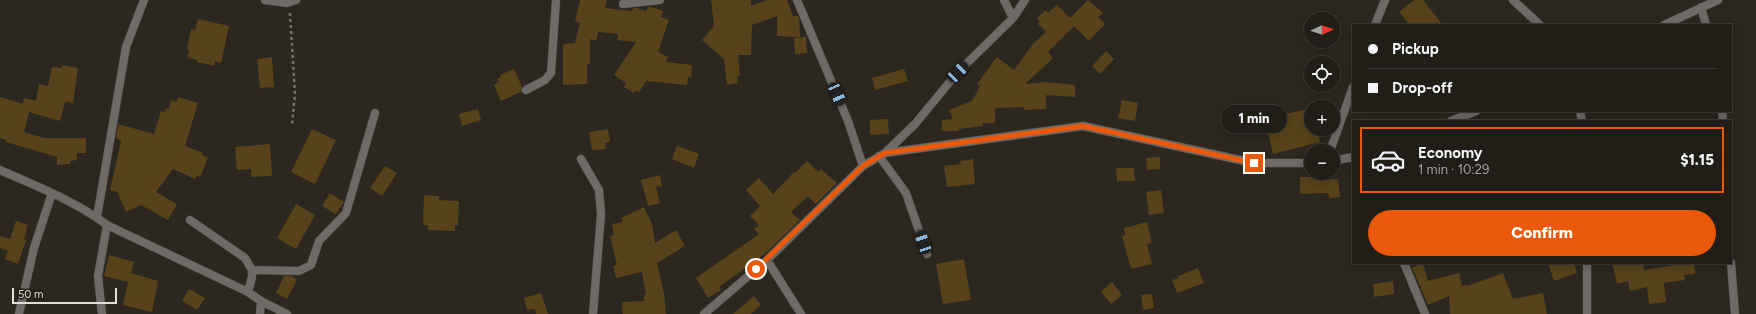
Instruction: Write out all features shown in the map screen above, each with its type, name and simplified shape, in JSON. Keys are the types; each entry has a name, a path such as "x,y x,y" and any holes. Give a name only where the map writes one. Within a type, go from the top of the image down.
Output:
{"street":[{"path":"97,217 126,47 144,0"},
{"path":"265,0 286,3 296,0"},
{"path":"526,90 545,80 551,73 556,0"},
{"path":"623,4 660,0"},
{"path":"797,0 848,121 863,166"},
{"path":"1004,0 1013,18"},
{"path":"704,314 767,260 863,166 882,155 915,124 958,72 1013,18 1025,0"},
{"path":"1375,24 1385,0"},
{"path":"1514,0 1539,24"},
{"path":"1666,24 1718,0"},
{"path":"1701,7 1706,24"},
{"path":"1333,144 1352,90"},
{"path":"1454,120 1474,112"},
{"path":"252,270 299,271 312,265 319,241 346,213 375,113"},
{"path":"882,155 1083,126 1254,163 1304,163"},
{"path":"882,155 906,193 927,254"},
{"path":"1340,160 1352,157"},
{"path":"581,159 598,190 601,214 593,314"},
{"path":"0,170 52,193 97,217 107,225 248,292 261,301 287,314"},
{"path":"19,314 34,248 52,193"},
{"path":"190,220 245,258 252,270 252,277 248,292"},
{"path":"102,314 98,276 107,225"},
{"path":"767,260 801,314"},
{"path":"1404,264 1426,314"},
{"path":"1587,264 1587,314"},
{"path":"1731,264 1735,314"},
{"path":"260,314 261,301"}],"path":[{"path":"286,3 290,13 295,94 292,124"}],"building":[{"path":"580,0 607,0 605,8 632,11 633,8 637,8 646,11 648,7 651,7 663,11 661,17 669,20 658,52 668,57 666,62 692,65 691,77 688,77 687,85 646,81 639,92 635,90 634,93 624,87 626,83 614,75 636,42 617,40 618,34 598,32 596,41 590,39 590,64 587,64 587,84 563,85 563,44 575,43 580,23 575,21"},
{"path":"711,0 751,0 751,6 767,0 787,0 793,16 798,16 800,37 777,36 777,16 752,25 751,55 738,55 740,75 737,76 738,83 727,85 724,59 702,40 714,26"},
{"path":"1088,0 1103,13 1098,17 1105,24 1089,41 1074,26 1048,52 1053,58 1025,84 1045,82 1075,85 1075,97 1046,95 1046,109 1024,110 1024,107 995,108 995,123 982,123 983,126 959,129 959,131 942,131 942,120 953,119 949,110 972,101 980,86 977,84 997,57 1014,70 1033,44 1046,32 1038,24 1040,22 1037,18 1046,10 1048,13 1057,5 1070,18"},
{"path":"1414,0 1423,0 1442,24 1409,24 1399,12"},
{"path":"198,19 229,26 221,63 215,61 214,66 188,58 189,50 187,49 191,29 195,30"},
{"path":"806,37 807,53 795,54 794,38"},
{"path":"1106,51 1114,59 1100,74 1092,66"},
{"path":"272,57 274,87 260,88 257,59"},
{"path":"62,65 78,68 73,103 65,102 60,121 29,112 24,132 44,138 86,138 86,153 77,153 77,160 70,161 70,164 57,165 57,157 6,142 6,140 0,138 0,97 23,104 24,98 36,101 39,84 48,86 52,67 62,68"},
{"path":"514,69 522,87 521,92 501,101 494,85 499,82 497,79 501,77 500,75"},
{"path":"904,69 908,81 875,90 872,78"},
{"path":"178,97 198,103 185,146 203,153 202,155 208,158 200,177 197,175 195,179 173,169 156,192 177,204 168,220 141,205 126,212 118,194 119,193 110,190 121,141 116,138 118,124 154,134 161,111 165,112 166,108 169,109 171,100 177,102"},
{"path":"1122,100 1138,103 1135,121 1118,118"},
{"path":"478,109 481,120 462,126 459,114"},
{"path":"1304,110 1304,136 1319,136 1320,142 1304,144 1304,146 1273,154 1265,119"},
{"path":"888,119 889,134 870,135 870,120"},
{"path":"312,129 336,140 315,184 291,172"},
{"path":"608,129 610,142 605,143 606,149 592,150 589,132"},
{"path":"270,144 272,176 251,177 251,169 237,170 235,147"},
{"path":"677,146 699,154 694,168 672,159"},
{"path":"1160,157 1160,169 1147,170 1146,158"},
{"path":"973,159 975,184 947,187 944,166 961,164 960,161"},
{"path":"807,161 818,172 821,169 837,183 816,204 808,196 791,212 800,220 767,252 719,287 721,290 708,298 696,278 759,234 754,229 759,225 750,216 760,206 746,190 759,178 773,194"},
{"path":"385,166 397,173 382,196 370,188"},
{"path":"1116,168 1134,168 1135,181 1117,181"},
{"path":"660,175 662,186 656,187 660,203 648,206 641,180"},
{"path":"1300,177 1304,177 1304,180 1338,180 1340,197 1329,198 1328,193 1300,194"},
{"path":"1161,190 1164,213 1149,215 1146,192"},
{"path":"330,193 344,202 336,214 322,206"},
{"path":"424,195 439,196 439,200 459,201 458,225 455,225 455,231 428,230 428,225 423,225"},
{"path":"296,204 315,215 296,249 277,238"},
{"path":"644,207 652,224 655,243 676,230 685,246 657,263 664,294 666,314 623,314 622,302 644,301 644,295 646,295 642,272 616,278 613,266 617,265 610,236 614,235 612,224 623,222 621,218"},
{"path":"16,221 28,225 24,239 26,240 18,264 5,259 8,251 0,248 0,236 10,239"},
{"path":"1147,222 1152,243 1147,244 1152,264 1131,269 1122,236 1125,235 1124,228"},
{"path":"109,255 134,262 131,273 158,281 152,312 123,305 128,282 104,276"},
{"path":"964,259 971,300 943,304 936,264"},
{"path":"1423,264 1428,281 1459,273 1462,286 1467,286 1503,273 1513,299 1543,293 1547,314 1450,314 1449,296 1428,305 1412,267"},
{"path":"1548,264 1574,264 1577,273 1554,281"},
{"path":"1612,264 1643,264 1644,270 1674,264 1694,264 1695,274 1684,275 1685,280 1664,283 1666,302 1649,304 1647,287 1630,291 1628,281 1617,284"},
{"path":"1198,268 1204,283 1177,293 1172,280"},
{"path":"284,276 291,276 297,280 287,299 276,293"},
{"path":"1393,281 1394,294 1374,297 1373,284"},
{"path":"1112,282 1122,295 1111,304 1101,292"},
{"path":"189,289 205,298 197,310 182,301"},
{"path":"541,293 548,314 536,314 535,309 527,310 524,298"},
{"path":"1152,294 1154,308 1143,310 1141,295"},
{"path":"754,296 761,305 751,314 733,314"}],"route":[{"path":"756,269 863,166 885,153 1083,126 1254,163"}]}
